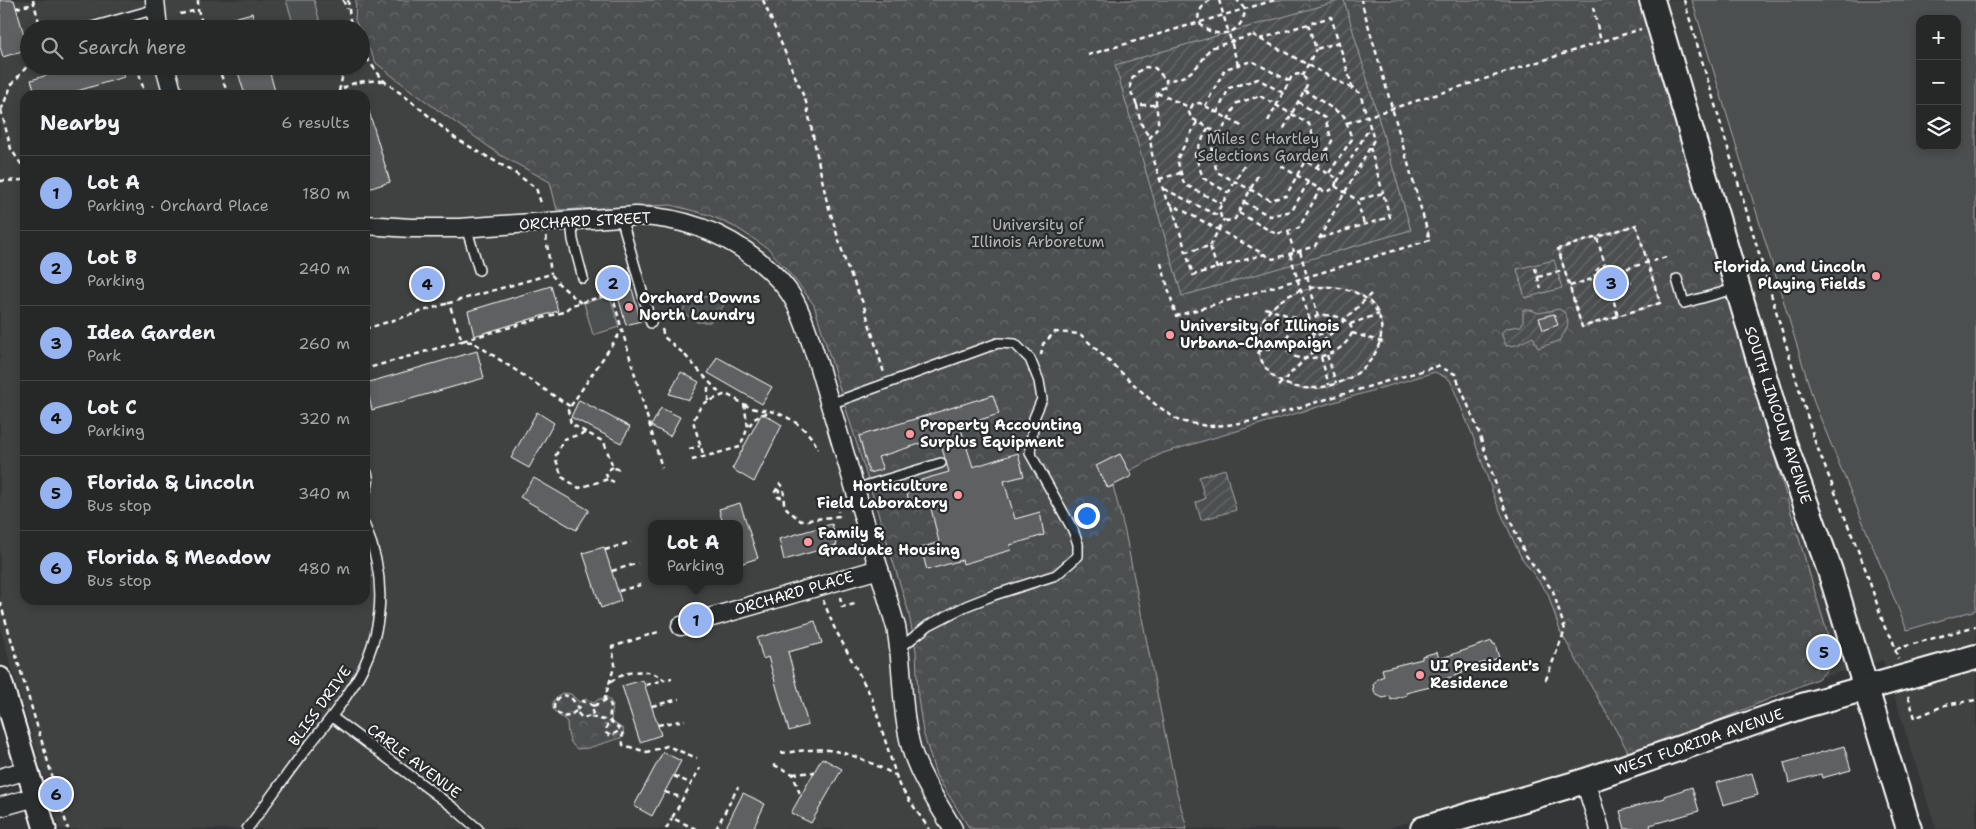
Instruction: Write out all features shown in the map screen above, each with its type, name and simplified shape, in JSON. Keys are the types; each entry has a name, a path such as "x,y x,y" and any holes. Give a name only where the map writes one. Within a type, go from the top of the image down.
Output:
{"main road":[{"name":"SOUTH LINCOLN AVENUE","path":"1652,0 1783,440 1830,571 1909,829"},
{"name":"WEST FLORIDA AVENUE","path":"1423,829 1585,781 1802,706 1976,658"}],"street":[{"path":"155,5 157,20"},
{"path":"167,75 172,90"},
{"name":"ORCHARD STREET","path":"370,225 411,228 466,227 654,216 681,221 726,238 770,270 785,286 804,322 896,627 900,648 904,706 913,754 924,779 953,829"},
{"name":"ORCHARD PLACE","path":"681,626 879,569"},
{"path":"0,678 45,829"},
{"path":"0,778 27,770"},
{"path":"1585,781 1600,829"},
{"path":"0,807 36,797"}],"lane":[{"path":"111,20 155,5"},
{"path":"621,217 651,324"},
{"path":"571,220 573,240 583,278"},
{"path":"466,227 479,270"},
{"path":"1677,279 1684,303 1738,288"},
{"path":"830,404 998,343 1015,344 1030,359 1037,376 1042,399 1034,418 1030,453 1073,530 1078,544 1078,556 1056,575 994,594 937,620 900,648"},
{"path":"855,489 941,463"},
{"name":"BLISS DRIVE","path":"247,829 332,717 363,669 377,626 380,600 379,571 374,546 370,537"},
{"name":"CARLE AVENUE","path":"332,717 454,808 478,829"}],"path":[{"path":"198,0 198,10 201,20"},
{"path":"343,0 348,10"},
{"path":"348,0 349,20"},
{"path":"763,0 806,102 826,198 847,266 863,303 887,384"},
{"path":"1210,0 1201,9 1199,22 1201,26 1219,34 1236,29 1242,22 1245,8"},
{"path":"1219,0 1238,65"},
{"path":"1237,0 1245,8"},
{"path":"1088,55 1276,0"},
{"path":"1161,263 1176,316 1430,240 1361,0"},
{"path":"1684,0 1814,438 1865,568 1885,628 1892,638 1896,651 1976,626"},
{"path":"16,8 33,2 38,20"},
{"path":"1593,7 1601,42"},
{"path":"180,14 198,10"},
{"path":"1260,39 1331,17 1353,90"},
{"path":"1302,76 1316,49 1308,24"},
{"path":"1347,123 1649,27"},
{"path":"1150,138 1156,131 1158,124 1155,105 1157,92 1161,88 1166,87 1166,80 1155,68 1144,68 1132,77 1130,86 1137,105 1140,121 1150,138 1152,154 1167,202 1273,259 1315,246 1374,140 1360,93 1254,35 1210,48 1197,68 1191,73 1180,78 1166,80"},
{"path":"1316,49 1339,42"},
{"path":"1205,106 1225,70 1238,65 1252,61 1289,81"},
{"path":"370,63 384,81 412,101 455,138 512,171 536,188 542,205"},
{"path":"1268,121 1292,76 1298,74 1306,78 1308,85 1283,130"},
{"path":"20,75 12,84 0,112 10,149 20,163"},
{"path":"139,75 144,90"},
{"path":"221,75 226,90"},
{"path":"338,90 342,75"},
{"path":"1217,112 1229,88 1258,79 1282,93"},
{"path":"343,90 354,83 374,80 384,81"},
{"path":"1304,90 1344,116 1352,139 1329,173"},
{"path":"1157,92 1191,108"},
{"path":"1260,96 1291,114 1309,124 1315,142 1286,196 1270,200 1217,172 1211,151 1237,103 1260,96"},
{"path":"1298,102 1325,118 1332,140 1316,167"},
{"path":"1237,143 1191,118 1189,112 1191,108 1194,104 1200,103 1245,128"},
{"path":"1137,105 1155,105"},
{"path":"1197,122 1177,159 1184,184 1222,204"},
{"path":"1280,166 1325,192 1333,189 1370,127"},
{"path":"1208,128 1195,154 1202,178 1229,193"},
{"path":"1319,238 1390,217 1370,147"},
{"path":"1288,152 1335,177 1336,185 1356,200 1364,224"},
{"path":"1217,269 1210,246 1223,218 1219,210 1244,166"},
{"path":"1159,179 1181,172"},
{"path":"1163,189 1227,221 1235,219 1259,173"},
{"path":"0,181 20,180"},
{"path":"1244,202 1270,216 1292,211 1308,182"},
{"path":"1238,213 1276,234 1299,228 1320,189"},
{"path":"1356,200 1383,193"},
{"path":"1172,205 1193,275 1265,254"},
{"path":"1636,225 1647,263 1660,303 1582,327 1558,249 1636,225"},
{"path":"1288,231 1298,281 1314,335"},
{"path":"1597,237 1605,265"},
{"path":"1186,252 1210,246"},
{"path":"1300,251 1318,316"},
{"path":"1618,272 1670,256"},
{"path":"1605,265 1612,265 1618,272 1615,280 1609,284 1601,285 1595,278 1596,270 1605,265"},
{"path":"1535,268 1541,289"},
{"path":"1538,277 1564,270"},
{"path":"370,327 449,302 551,274 559,284 581,302"},
{"path":"1569,286 1595,278"},
{"path":"1615,280 1622,282 1624,280 1632,283"},
{"path":"1622,282 1621,291 1628,294"},
{"path":"1609,284 1618,316"},
{"path":"370,369 564,312 568,307 581,302 640,286"},
{"path":"1301,290 1278,303 1272,310 1258,331 1256,340 1257,352 1262,364 1272,376 1281,382 1290,386 1307,388 1329,385 1348,379 1368,364 1381,341 1382,327 1379,314 1373,305 1357,292 1340,286 1310,288"},
{"path":"612,294 662,468"},
{"path":"1278,386 1371,294"},
{"path":"449,302 462,341"},
{"path":"1265,308 1305,321"},
{"path":"1350,324 1379,314"},
{"path":"1334,316 1346,320 1350,324 1352,334 1344,345 1337,351 1321,357 1306,359 1292,354 1285,344 1289,332 1310,318 1334,316"},
{"path":"651,324 660,322 664,337 684,354 722,396"},
{"path":"619,470 613,467 604,442 571,424 568,410 622,330"},
{"path":"1257,352 1335,330"},
{"path":"1037,376 1043,344 1048,337 1054,332 1080,334 1155,404 1179,421 1206,426 1253,421 1438,366 1455,374 1477,427 1500,497 1525,554 1553,591 1564,630 1545,682"},
{"path":"1352,334 1386,343"},
{"path":"462,341 473,342 570,407"},
{"path":"1327,355 1336,383"},
{"path":"1321,357 1329,385"},
{"path":"708,381 708,402"},
{"path":"704,457 693,421 702,404 726,394 756,410 781,415 802,428 814,439 818,449"},
{"path":"744,404 748,427"},
{"path":"692,460 740,447 748,427 754,419 770,412"},
{"path":"585,433 564,439 555,457 562,477 579,488 608,479 614,482"},
{"path":"689,450 700,446"},
{"path":"608,479 607,472 613,467"},
{"path":"781,497 776,496 776,489 780,484 784,487 781,497 785,507 801,521 832,518 839,516 838,511"},
{"path":"839,517 840,521"},
{"path":"605,550 631,542"},
{"path":"612,571 638,563"},
{"path":"619,591 644,584"},
{"path":"837,588 842,607 855,604 855,606"},
{"path":"820,593 834,626 872,698 895,775 929,829"},
{"path":"0,602 68,829"},
{"path":"604,701 615,664 612,646 658,632"},
{"path":"610,683 615,678 624,674 641,672 659,675 664,680"},
{"path":"646,686 672,678"},
{"path":"594,706 583,701 577,710 569,716 562,716 554,709 556,700 562,695 569,696 574,700 577,710 582,718 590,717 604,720 607,725 606,733 611,736 615,734 618,727"},
{"path":"652,706 679,699"},
{"path":"1910,703 1915,718 1945,704 1976,700"},
{"path":"594,706 604,701 609,702 611,706 609,720 622,731 623,745 647,752 667,746 696,758"},
{"path":"590,717 592,716 594,706"},
{"path":"658,725 685,720"},
{"path":"781,753 827,750 845,753 872,763 895,775"},
{"path":"774,765 793,774 815,772"},
{"path":"666,829 700,768"},
{"path":"793,774 800,797"},
{"path":"674,776 692,784"},
{"path":"716,829 738,787"},
{"path":"665,792 683,798"},
{"path":"672,818 696,829"}],"shaded area":[{"name":"University of Illinois Urbana-Champaign","path":"0,0 1976,0 1976,829 1936,829 1883,660 1817,679 1631,757 1385,829 60,829 0,628"}],"green space":[{"path":"286,0 314,0 319,20 292,20"},
{"name":"University of Illinois Arboretum","path":"356,0 1638,0 1832,649 1832,658 1829,666 1817,679 1631,757 1560,631 1548,594 1521,557 1496,502 1472,434 1450,380 1435,372 1163,453 1129,471 1120,454 1097,466 1108,488 1113,486 1125,532 1176,789 1187,829 970,829 936,775 923,732 918,698 916,651 908,610 814,305 800,286 769,249 737,228 709,215 671,205 557,210 550,182 500,155 376,63 370,51 370,20 355,20"},
{"name":"Miles C Hartley Selections Garden","path":"1344,0 1411,230 1182,296 1115,65"},
{"name":"Florida and Lincoln Playing Fields","path":"1692,0 1976,0 1976,610 1907,630 1815,405"},
{"path":"1636,225 1660,303 1582,327 1558,249"},
{"path":"1554,260 1562,288 1525,298 1517,269"},
{"path":"1328,286 1357,293 1375,306 1381,324 1379,343 1368,362 1351,377 1329,387 1302,388 1276,379 1265,367 1257,347 1258,330 1263,319 1277,303 1286,297 1317,287"},
{"path":"718,294 722,298 724,305 710,322 697,322 682,312 689,300"},
{"path":"610,296 619,327 593,335 584,303"},
{"path":"1559,309 1564,312 1568,324 1559,341 1538,348 1533,337 1517,345 1506,346 1501,333 1506,328 1521,326 1523,310 1539,313"},
{"path":"1225,469 1236,510 1201,520 1196,502 1205,499 1199,477"},
{"path":"562,693 571,694 579,702 586,699 594,703 599,699 608,698 613,705 611,721 623,729 624,737 588,748 577,749 570,740 567,722 553,709 553,701"}],"building":[{"path":"0,0 14,0 20,21 20,52 3,57 0,47"},
{"path":"252,13 254,20 226,20"},
{"path":"48,75 123,75 124,77 81,90 34,90 31,80"},
{"path":"239,75 270,75 275,90 243,90"},
{"path":"370,115 390,182 370,188"},
{"path":"551,286 558,311 474,336 468,311"},
{"name":"Orchard Downs North Laundry","path":"632,289 641,321 626,325 617,293"},
{"path":"1554,314 1558,325 1543,330 1539,318"},
{"path":"477,351 484,378 372,410 370,382"},
{"path":"717,357 772,387 762,404 708,373"},
{"path":"681,372 699,382 689,400 669,394"},
{"name":"Horticulture Field Laboratory","path":"993,395 999,414 960,426 973,467 1018,453 1024,476 1004,481 1015,519 1040,512 1044,535 1010,545 1011,550 963,564 962,560 927,570 921,548 939,542 930,504 912,509 904,485 949,472 939,438 878,457 883,469 869,473 859,436"},
{"path":"579,400 630,427 621,443 571,417"},
{"path":"661,408 680,417 670,436 651,426"},
{"path":"537,412 554,423 529,468 511,458"},
{"path":"762,413 782,425 754,482 732,469"},
{"path":"1120,454 1132,476 1108,488 1096,466"},
{"path":"534,478 589,510 576,530 520,497"},
{"path":"740,503 758,558 743,563 743,520 722,520 719,509"},
{"name":"Family & Graduate Housing","path":"832,524 837,545 784,560 779,539"},
{"path":"604,547 621,601 601,608 583,553"},
{"path":"815,621 822,643 788,652 808,725 789,731 768,657 763,659 757,638"},
{"name":"UI President's Residence","path":"1492,641 1495,644 1499,658 1462,669 1463,673 1445,679 1446,683 1406,693 1407,695 1391,700 1390,696 1383,698 1375,694 1373,685 1377,679 1384,676 1382,669 1422,659 1422,656 1437,652 1439,659"},
{"path":"643,680 661,735 640,742 622,686"},
{"path":"1844,746 1851,770 1822,778 1821,774 1789,783 1784,763"},
{"path":"663,752 681,761 652,816 634,806"},
{"path":"822,758 842,769 811,823 791,813"},
{"path":"1752,773 1758,795 1723,805 1716,783"},
{"path":"1692,787 1699,811 1650,825 1651,829 1625,829 1620,811 1665,798 1664,796"},
{"path":"743,793 765,804 753,829 725,829"}],"place":[{"name":"Florida and Lincoln Playing Fields","path":"1876,276"},
{"name":"Lot B","path":"613,283"},
{"name":"Idea Garden","path":"1611,283"},
{"name":"Lot C","path":"427,284"},
{"name":"Orchard Downs North Laundry","path":"629,307"},
{"name":"University of Illinois Urbana-Champaign","path":"1170,335"},
{"name":"Property Accounting Surplus Equipment","path":"910,434"},
{"name":"Horticulture Field Laboratory","path":"958,495"},
{"name":"Family & Graduate Housing","path":"808,542"},
{"name":"Lot A","path":"696,620"},
{"name":"Florida & Lincoln","path":"1824,652"},
{"name":"UI President's Residence","path":"1420,675"},
{"name":"Florida & Meadow","path":"56,794"}]}
